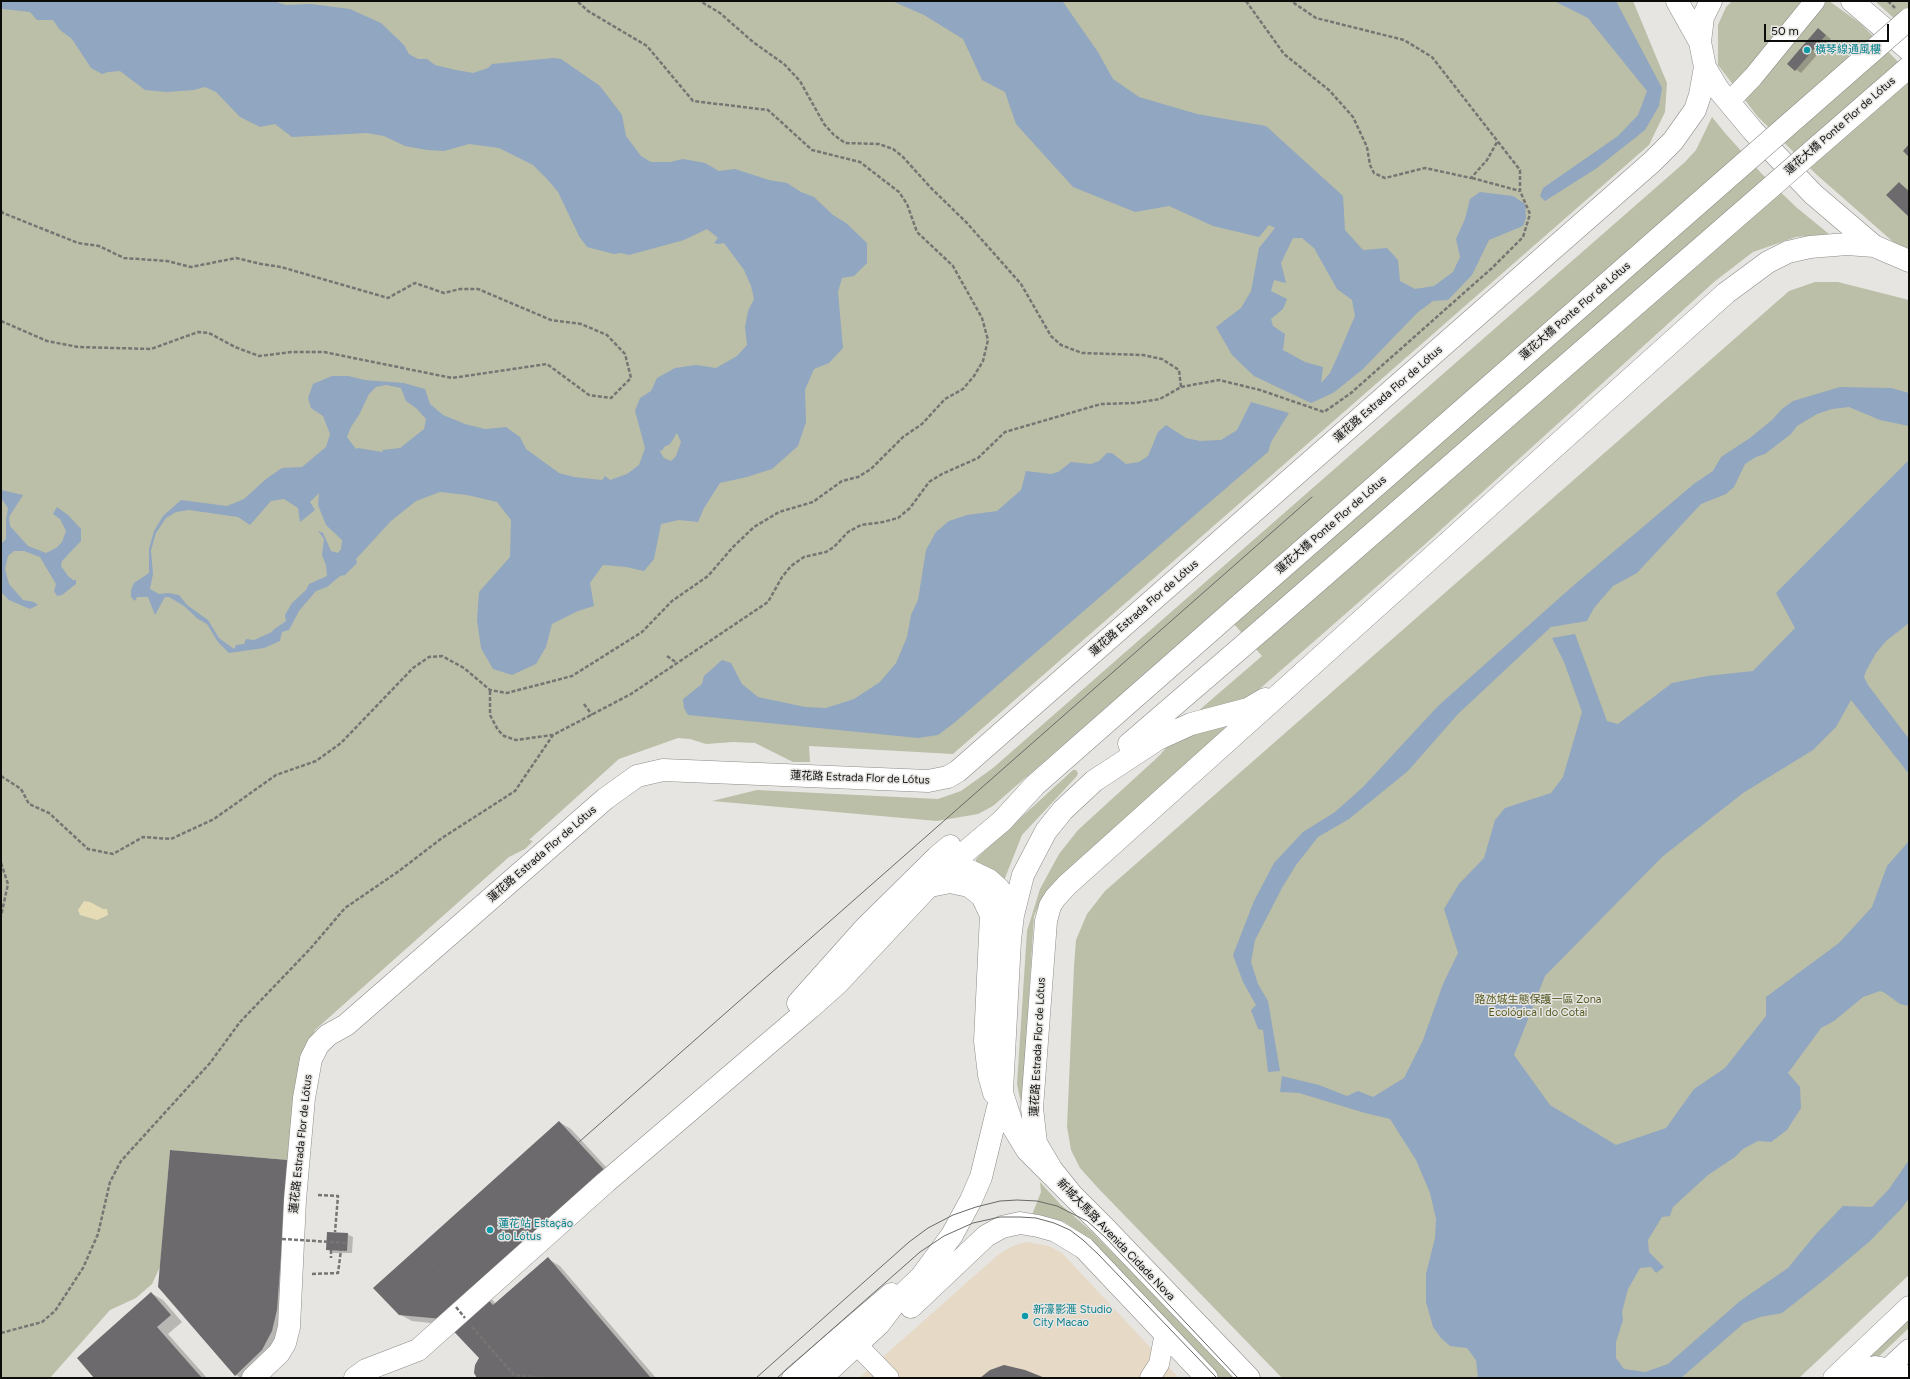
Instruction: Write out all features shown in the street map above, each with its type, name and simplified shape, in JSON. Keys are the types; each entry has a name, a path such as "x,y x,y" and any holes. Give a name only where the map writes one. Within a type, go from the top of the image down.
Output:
{"main road":[{"path":"1677,1 1700,42 1705,67 1718,89 1753,131 1813,194 1874,246 1909,261"},
{"path":"1700,42 1703,17 1711,1"},
{"path":"1852,1 1909,50"},
{"name":"蓮花大橋 Ponte Flor de Lótus","path":"1035,785 1909,19"},
{"name":"蓮花路 Estrada Flor de Lótus","path":"253,1378 279,1353 285,1343 290,1327 295,1200 304,1098 311,1059 318,1045 328,1035 346,1025 605,800 637,776 663,770 928,781 948,777 958,772 1652,162 1673,141 1695,110 1700,95 1705,67"},
{"name":"蓮花大橋 Ponte Flor de Lótus","path":"1094,781 1111,760 1909,67"},
{"name":"蓮花路 Estrada Flor de Lótus","path":"1072,1195 1052,1170 1036,1143 1032,1108 1045,937 1050,906 1067,886 1720,298 1768,262 1795,250 1810,247 1846,244 1874,246"},
{"path":"824,1377 879,1324 898,1299 921,1277 941,1250 971,1200 981,1177 1000,1100 1009,947 1013,915 1023,875 1042,837 1063,810 1094,781 1158,739 1174,731 1207,719 1248,709 1306,670"},
{"path":"355,1378 366,1370 418,1350 838,982 945,869 1002,821 1035,785"},
{"path":"762,1048 840,955 936,856 993,813 1035,785"},
{"path":"945,869 966,869 989,880 999,889 1013,915"},
{"name":"新城大馬路 Avenida Cidade Nova","path":"930,886 950,882 969,886 982,896 991,915 985,1041 989,1075 1000,1100 1008,1113 1018,1138 1039,1164 1072,1195 1249,1378"},
{"path":"879,1324 908,1309 986,1236 1002,1227 1020,1224 1038,1226 1056,1231 1084,1248 1207,1378"},
{"path":"793,1378 906,1281 921,1277"}],"street":[{"path":"1729,102 1753,78 1815,1"},
{"path":"1833,1378 1909,1306"},
{"path":"1150,1378 1159,1364 1165,1333"},
{"path":"857,1344 889,1378"},
{"path":"1883,1373 1909,1349"},
{"path":"1852,1378 1870,1367 1875,1366 1883,1373"},
{"path":"1883,1373 1898,1370 1908,1378"}],"path":[{"path":"1,776 22,789 30,804 49,814 88,849 113,854 143,837 172,839 214,819 276,775 316,761 341,743 412,668 429,658 442,656 464,668 490,690 507,693 572,676 642,632 672,601 708,576 733,547 754,527 779,512 812,502 842,482 858,477 871,469 903,438 922,424 945,399 963,389 974,376 983,361 988,340 982,318 953,266 916,232 907,204 899,192 860,162 812,150 768,110 693,101 647,46 588,12 577,1"},
{"path":"700,1 720,13 744,35 784,64 800,81 824,124 834,135 845,143 879,144 893,149 903,157 931,188 967,223 1021,284 1051,336 1061,345 1082,353 1143,355 1162,359 1179,370 1181,387"},
{"path":"1246,1 1284,54 1330,91 1353,117 1367,147 1370,165 1374,173 1385,178 1412,170 1425,168 1520,191"},
{"path":"490,690 490,715 498,730 504,736 516,740 553,735 631,694 768,602 782,577 791,566 804,557 826,552 834,547 848,532 861,525 898,518 910,508 929,482 942,474 978,458 1005,432 1100,404 1135,403 1160,399 1181,387 1219,380 1260,390 1324,412 1351,393 1492,268 1523,237 1530,214 1520,191 1520,170 1432,57 1404,40 1316,18 1291,1"},
{"path":"1471,178 1487,160 1497,142"},
{"path":"1,211 78,242 99,246 124,258 167,262 191,267 236,258 261,264 281,266 388,298 415,284 444,293 460,289 478,290 551,320 581,324 607,335 624,354 631,378 611,398 589,395 547,364 452,378 324,352 291,352 258,356 235,347 209,333 198,332 150,350 78,347 47,341 1,321"},
{"path":"668,656 677,663"},
{"path":"584,704 592,715"},
{"path":"1,1334 42,1322 55,1311 86,1261 98,1234 110,1182 121,1161 210,1063 240,1022 310,948 345,908 399,871 442,838 515,791 553,735"},
{"path":"1,863 8,884 1,916"},
{"path":"318,1195 338,1196 335,1232"},
{"path":"282,1239 347,1243"},
{"path":"331,1250 331,1258"},
{"path":"312,1274 338,1273 341,1250"},
{"path":"456,1307 514,1375 544,1378"}],"shaded area":[{"name":"新濠影滙 Studio City Macao","path":"1027,1242 1049,1246 1062,1253 1179,1378 859,1378 999,1254 1015,1245"}],"green space":[{"path":"1,1 1633,1 1667,83 1665,112 1649,145 953,754 809,746 810,762 793,762 755,743 733,742 706,744 690,739 678,738 619,759 529,840 533,841 525,849 509,857 315,1030 300,1066 288,1160 170,1150 160,1267 152,1284 136,1298 110,1310 50,1378 1,1378"},
{"path":"1732,1 1829,1 1861,24 1909,73 1909,251 1899,247 1817,175 1758,117 1718,65 1718,25 1726,7"},
{"path":"1875,1 1909,1 1909,32"},
{"path":"1712,117 1761,173 1796,207 1829,234 1796,237 1753,252 1714,282 1423,546 1255,693 1225,732 1041,900 1034,916 1022,1109 1017,1084 1027,931 1040,889 1059,854 1078,830 1159,756 1197,712 1262,656 1220,608 993,806 978,814 937,821 712,801 757,790 938,799 961,791 993,768 1685,162 1696,150"},
{"name":"路氹城生態保護一區 Zona Ecológica I do Cotai","path":"1815,282 1838,282 1909,300 1909,1275 1799,1378 1282,1378 1098,1188 1080,1168 1071,1150 1067,1127 1074,966 1076,940 1087,914 1105,891 1789,291"},
{"path":"1073,770 1076,770 1078,773 1077,776 1022,835 1003,883 976,863 976,859 981,854"},
{"path":"1040,1182 1060,1204 1092,1232 1236,1378 1218,1378 1084,1235 1064,1222 1052,1218 1032,1215 1041,1192"},
{"path":"1909,1317 1909,1328 1856,1378 1844,1378"}],"sand":[{"path":"84,901 90,902 103,909 107,909 108,915 97,920 80,915 78,910"}],"water":[{"path":"1,1 273,1 286,5 311,4 350,9 381,23 404,45 409,54 418,59 427,59 435,65 456,70 473,73 488,68 492,64 553,58 561,59 600,86 622,115 626,136 641,156 651,162 670,162 683,159 705,163 719,171 735,169 769,180 787,183 801,192 814,197 833,215 846,223 867,243 867,263 854,276 842,278 838,292 843,348 829,363 814,369 805,390 806,422 798,446 772,469 747,477 720,483 704,508 698,522 679,520 661,524 654,559 644,571 626,567 603,565 590,583 594,606 578,611 552,624 546,647 536,664 512,675 493,669 481,648 477,620 479,592 510,557 511,520 497,502 467,495 440,492 416,501 391,521 356,559 357,563 345,575 340,576 327,587 316,591 299,611 289,630 282,632 280,641 264,648 229,653 218,642 207,624 198,619 184,606 169,597 165,597 155,615 148,597 137,597 135,601 131,597 131,590 134,583 149,573 149,549 154,531 163,516 181,500 227,506 244,499 266,479 282,468 302,467 326,447 330,434 323,416 311,408 308,398 313,384 332,376 348,376 365,380 404,383 425,389 430,404 443,415 465,424 485,429 506,427 520,437 526,449 559,473 574,477 602,480 605,476 610,480 627,474 639,465 645,448 635,411 640,398 651,391 657,378 675,368 696,365 716,368 737,356 747,345 745,327 748,311 754,299 751,286 744,270 724,243 714,243 718,238 707,229 684,240 629,255 621,253 614,254 587,247 579,236 558,192 547,179 533,165 499,148 469,144 444,151 427,150 405,146 384,136 367,133 292,137 275,124 260,127 240,117 216,92 205,87 194,90 166,92 145,90 120,71 102,74 91,68 72,39 60,30 53,20 37,20 30,12 1,8","holes":["386,385 401,388 406,401 416,408 426,419 424,429 400,448 383,450 382,452 358,448 356,449 347,437 351,427 359,415 369,394 376,387","677,433 681,442 676,456 671,461 664,458 659,450 662,451 664,447 670,444","319,493 318,505 326,525 342,540 341,549 338,553 331,551 323,533 318,531 324,539 322,555 326,565 327,576 309,584 306,590 292,603 285,615 286,621 272,632 254,640 246,639 244,644 236,645 234,649 219,638 208,620 187,605 179,595 168,593 159,594 150,589 153,574 151,550 156,533 166,518 176,512 189,510 238,517 250,525 271,501 284,499 298,508 300,522 315,510 310,502"]},
{"path":"892,1 1063,2 1098,52 1113,79 1139,97 1197,114 1266,126 1343,196 1345,230 1363,250 1387,248 1398,260 1400,281 1415,289 1434,286 1453,272 1460,257 1456,239 1465,219 1470,199 1480,192 1513,196 1525,204 1526,218 1523,226 1489,240 1472,275 1448,300 1433,301 1417,313 1362,370 1333,393 1311,403 1254,376 1232,355 1216,327 1241,308 1251,291 1259,248 1275,228 1269,225 1259,237 1213,226 1169,206 1135,212 1073,187 1016,124 1005,92 982,80 963,39 924,15","holes":["1293,238 1302,238 1314,248 1337,289 1352,300 1355,316 1330,373 1321,383 1323,367 1305,362 1283,350 1285,334 1273,326 1271,319 1283,309 1287,299 1271,291 1274,280 1286,283 1281,263"]},
{"path":"1554,1 1616,1 1662,88 1659,106 1645,130 1597,168 1545,201 1540,196 1543,188 1618,136 1638,115 1647,91 1588,18"},
{"path":"1840,387 1891,388 1909,393 1909,426 1880,420 1849,407 1832,409 1817,414 1797,426 1791,434 1765,454 1756,457 1745,464 1734,487 1726,494 1701,504 1637,573 1613,586 1594,608 1587,621 1551,627 1458,714 1408,771 1349,819 1318,837 1296,865 1282,888 1255,940 1251,962 1258,984 1268,1001 1280,1071 1268,1072 1263,1030 1258,1029 1251,1010 1256,1005 1243,982 1233,955 1254,901 1274,863 1303,832 1335,812 1363,787 1438,706 1574,585 1695,483 1713,471 1721,457 1750,438 1793,401"},
{"path":"1251,402 1289,413 1271,442 1268,452 954,723 938,735 918,738 688,715 684,708 683,699 702,684 704,676 722,660 731,663 742,684 758,697 805,707 826,708 854,699 880,682 896,663 907,637 911,615 918,600 926,550 936,532 949,521 967,515 997,511 1021,490 1026,471 1051,474 1058,472 1071,462 1091,464 1099,461 1107,453 1112,453 1126,464 1139,462 1148,456 1158,432 1166,425 1186,438 1200,441 1221,440 1237,430"},
{"path":"1909,460 1909,623 1886,641 1876,653 1864,677 1868,685 1909,739 1909,774 1851,700 1836,727 1813,750 1743,793 1662,857 1545,976 1514,1055 1550,1105 1616,1145 1666,1128 1694,1089 1725,1068 1766,1016 1766,997 1839,943 1872,907 1887,866 1909,841 1909,1006 1900,1004 1880,991 1863,997 1834,1021 1821,1028 1788,1073 1800,1087 1801,1108 1787,1130 1771,1142 1758,1141 1743,1149 1735,1157 1708,1175 1673,1207 1670,1216 1662,1217 1648,1240 1649,1252 1664,1267 1656,1273 1651,1267 1640,1268 1628,1289 1622,1312 1623,1320 1616,1342 1616,1358 1624,1369 1645,1372 1668,1364 1740,1301 1788,1268 1815,1235 1843,1206 1872,1207 1889,1189 1909,1160 1909,1198 1902,1208 1870,1241 1824,1280 1782,1313 1760,1317 1744,1323 1681,1378 1478,1378 1476,1360 1467,1348 1450,1346 1441,1338 1433,1327 1426,1302 1426,1274 1435,1238 1436,1219 1430,1193 1416,1160 1390,1119 1299,1093 1280,1092 1282,1076 1319,1085 1347,1096 1358,1091 1373,1097 1404,1078 1423,1040 1443,984 1458,953 1444,909 1459,884 1484,858 1495,820 1505,808 1551,793 1563,777 1582,712 1564,662 1552,638 1575,634 1607,721 1618,724 1672,683 1707,676 1753,671 1795,628 1776,593"},
{"path":"1,490 23,495 9,517 10,526 28,546 46,553 56,548 62,542 66,531 60,519 53,514 57,507 68,515 81,529 81,541 62,561 61,566 68,576 73,580 76,580 76,584 62,595 57,596 54,591 56,584 40,557 24,551 14,551 8,556 5,569 9,584 23,600 34,602 38,605 30,609 9,600 1,592 1,544 6,539 6,520 8,508 1,498"}],"building":[{"name":"橫琴線通風樓","path":"1818,28 1826,35 1795,71 1787,64"},
{"path":"1909,144 1909,157 1903,151"},
{"path":"1899,182 1909,192 1908,216 1886,195"},
{"path":"559,1121 607,1173 477,1288 493,1305 548,1257 651,1378 477,1378 474,1373 475,1365 479,1358 442,1319 399,1315 373,1288"},
{"path":"170,1150 288,1160 277,1310 272,1331 262,1350 235,1376 158,1287"},
{"path":"327,1232 348,1233 347,1251 326,1250"},
{"path":"151,1292 171,1315 157,1327 202,1378 94,1378 77,1358"},
{"path":"1004,1365 1025,1370 1045,1378 980,1378 990,1370"}],"tram line":[{"path":"404,1296 1312,497"},
{"path":"756,1378 909,1242 928,1228 953,1215 976,1207 1000,1201 1017,1200 1037,1201 1057,1206 1087,1221 1105,1237 1238,1378"},
{"path":"777,1378 920,1252 944,1236 973,1223 1000,1217 1036,1218 1054,1223 1070,1230 1098,1254 1217,1378"}],"place":[{"name":"橫琴線通風樓","path":"1807,50"},
{"name":"蓮花站 Estação do Lótus","path":"490,1230"},
{"name":"新濠影滙 Studio City Macao","path":"1025,1316"}]}
